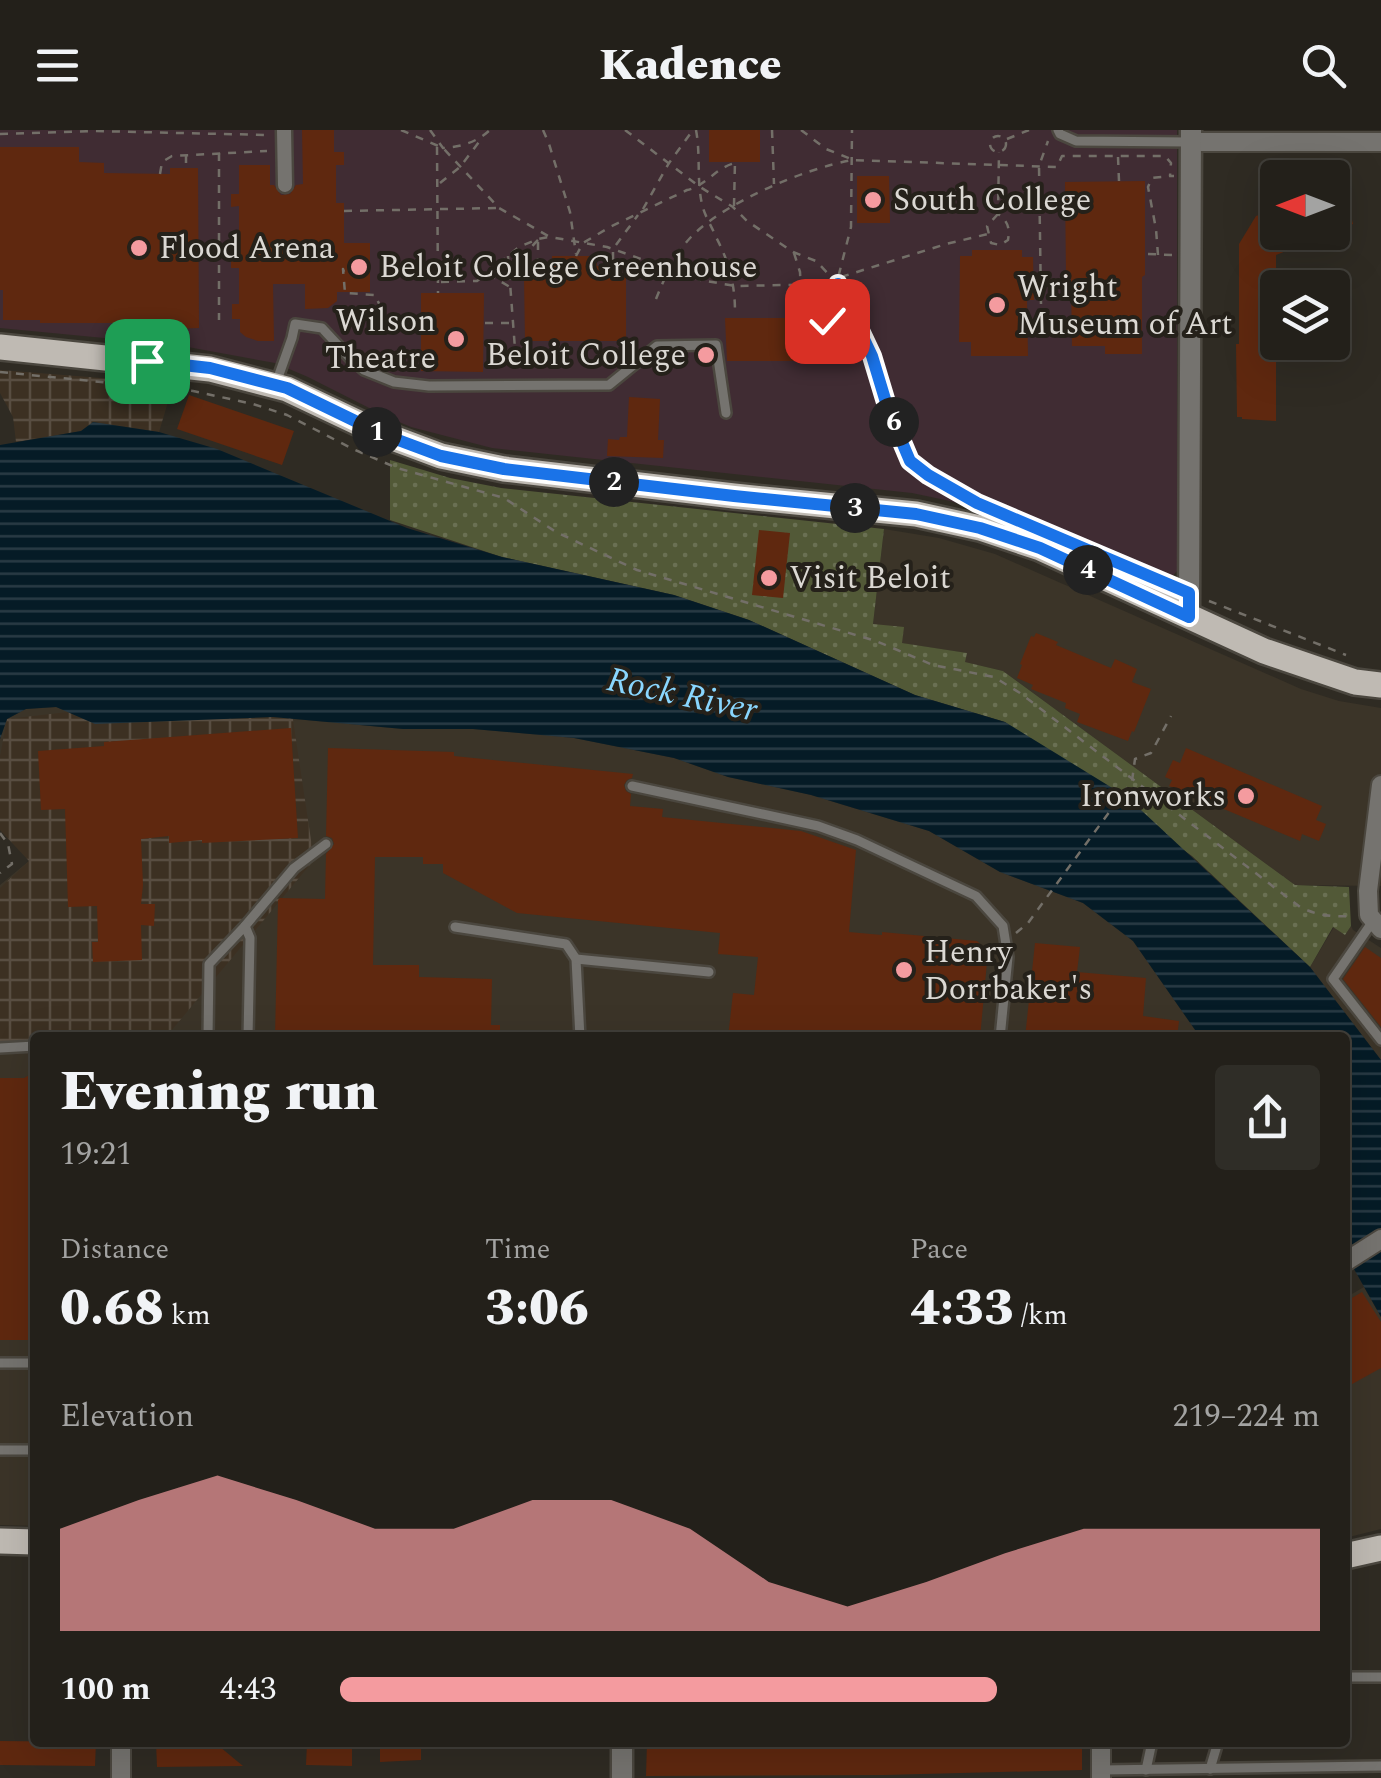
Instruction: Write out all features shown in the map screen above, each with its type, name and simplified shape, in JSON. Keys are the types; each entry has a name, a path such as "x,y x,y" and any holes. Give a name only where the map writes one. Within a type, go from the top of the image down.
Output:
{"main road":[{"path":"0,347 210,368 287,388 382,434 441,456 504,469 916,514 980,528 1189,605 1264,651 1355,682 1381,685"},
{"path":"0,1541 30,1542"},
{"path":"1350,1555 1381,1548"}],"street":[{"path":"1189,605 1190,255 1181,176 1191,136 1381,142"},
{"path":"284,138 285,185"},
{"path":"1374,921 1368,891 1381,785"},
{"path":"1350,1259 1381,1240"},
{"path":"120,1778 121,1747"},
{"path":"622,1747 622,1778"},
{"path":"1101,1747 1101,1774"}],"lane":[{"path":"1058,130 1076,141 1138,142 1191,136"},
{"path":"1138,130 1138,142"},
{"path":"275,385 294,324 322,328 350,358 375,376 429,386 609,385 656,346 716,345 726,412"},
{"path":"632,786 818,826 976,896 1002,926 1008,956 1001,1032"},
{"path":"208,1032 209,964 294,868 326,844"},
{"path":"1374,921 1333,979 1381,1040"},
{"path":"245,926 250,938 248,1032"},
{"path":"456,927 566,944 576,959 580,1032"},
{"path":"576,959 709,972"},
{"path":"0,1048 30,1046"},
{"path":"0,1363 30,1362"},
{"path":"0,1450 30,1450"},
{"path":"1350,1678 1381,1677"},
{"path":"1146,1770 1151,1747"},
{"path":"1210,1768 1216,1747"},
{"path":"1101,1774 1381,1766"}],"path":[{"path":"160,131 167,130"},
{"path":"401,130 443,148 467,144 483,136"},
{"path":"430,130 499,208 550,237"},
{"path":"438,185 460,167 490,130"},
{"path":"543,130 570,212 576,256 584,243 640,212 700,187 717,171 735,162 734,207"},
{"path":"626,130 700,187 734,207 747,222 816,261 838,284 872,356 910,461 994,511"},
{"path":"610,273 614,273 614,249 695,130"},
{"path":"695,130 704,212 730,268 735,312"},
{"path":"772,130 774,185"},
{"path":"801,130 826,149 852,160"},
{"path":"816,334 827,321 852,227 852,130"},
{"path":"998,214 1010,230 1006,243 998,247 991,242 987,226 998,214 999,152 1005,146 1000,130"},
{"path":"999,152 990,144 994,137 1029,130"},
{"path":"1041,304 1039,166 1048,144 1048,130"},
{"path":"0,134 160,131 284,138"},
{"path":"160,174 166,158 219,153 284,138"},
{"path":"437,146 438,293"},
{"path":"219,153 219,320"},
{"path":"186,154 186,168"},
{"path":"656,299 669,268 688,240 708,221 774,185 834,163 852,160 1057,167 1062,156 1165,156 1181,176"},
{"path":"1118,156 1119,181"},
{"path":"1158,254 1148,187 1152,178 1181,176"},
{"path":"344,210 499,208"},
{"path":"851,214 857,217"},
{"path":"839,278 988,234"},
{"path":"438,282 477,281 508,255 550,237 614,249 701,280 735,286 838,284"},
{"path":"538,239 539,272 530,269 526,259 538,239"},
{"path":"794,252 800,272 802,313"},
{"path":"1148,254 1190,255"},
{"path":"508,255 514,349"},
{"path":"344,272 343,269 345,293 375,295 387,321 409,324"},
{"path":"488,274 511,288"},
{"path":"485,323 513,323"},
{"path":"0,372 192,391 287,415 397,468 504,498 556,532 636,570 876,641 933,665 994,677 1300,908 1312,914 1374,921"},
{"path":"1189,605 1353,658"},
{"path":"1028,924 1132,781 1134,760 1151,753 1171,716"},
{"path":"0,833 8,844 12,864 0,873"}],"shaded area":[{"name":"Beloit College","path":"0,130 1177,130 1177,571 1167,582 1157,583 1010,520 912,493 492,448 411,427 275,363 177,345 0,328"},
{"path":"0,370 173,385 159,432 93,422 81,431 16,442 13,417 0,393"},
{"path":"884,529 939,538 995,554 1301,689 1381,708 1381,886 1295,885 1003,671 964,662 966,653 901,643 873,624"},
{"path":"57,707 78,716 273,717 574,738 674,758 728,777 811,795 929,831 1000,872 1083,903 1133,941 1197,1032 30,1032 30,1526 0,1525 0,885 29,861 0,825 0,739 7,719 26,709"},
{"path":"85,710 292,713 314,860 170,1032 30,1032 30,1042 0,1041 0,888 29,861 0,830 0,756 7,719"},
{"path":"1351,926 1381,948 1381,1060 1310,967 1334,927 1345,935"},
{"path":"1364,1287 1381,1317 1381,1529 1350,1537 1350,1295"}],"green space":[{"path":"390,460 501,488 884,529 873,624 904,627 902,643 967,653 965,662 1003,671 1295,885 1349,887 1351,926 1345,935 1333,927 1310,967 1192,856 1005,722 915,695 749,620 674,595 502,557 390,520"}],"water":[{"name":"Rock River","path":"93,422 159,432 217,449 407,528 502,557 674,595 749,620 915,695 1005,722 1127,797 1310,967 1381,1060 1381,1317 1350,1262 1350,1032 1197,1032 1133,941 1083,903 1000,872 929,831 811,795 728,777 674,758 574,738 273,717 95,724 56,707 26,709 7,719 0,739 0,445 81,431"}],"building":[{"path":"302,130 334,130 334,152 344,152 344,165 336,165 336,203 344,203 344,243 370,243 370,292 337,292 337,301 328,308 305,309 305,284 273,284 274,341 258,341 240,332 240,319 232,319 232,304 239,304 239,268 231,268 231,245 239,245 239,206 231,207 231,194 239,194 239,165 270,165 270,185 281,195 290,194 296,185 303,184"},
{"path":"709,130 760,130 760,162 709,162"},
{"path":"0,147 79,147 79,162 104,163 104,173 170,174 170,168 198,168 199,328 172,329 172,323 3,320"},
{"name":"South College","path":"857,176 889,176 890,223 857,223"},
{"path":"1145,181 1142,354 1105,354 1105,346 1072,346 1065,182"},
{"path":"1260,215 1260,250 1288,250 1276,255 1276,270 1260,270 1260,360 1276,360 1276,421 1237,417 1239,244"},
{"name":"Wright Museum of Art","path":"972,250 1022,250 1022,257 1033,257 1034,300 1027,300 1028,356 971,356 971,342 959,342 960,256 972,256"},
{"path":"552,256 597,256 597,266 610,266 610,276 626,276 626,341 525,341 524,277 540,277 540,267 552,267"},
{"path":"421,293 484,293 483,372 421,371"},
{"path":"725,318 812,318 812,361 727,361"},
{"path":"189,395 294,431 282,465 177,429"},
{"path":"629,397 660,399 658,440 664,440 663,458 607,456 608,439 627,437"},
{"path":"759,530 790,533 783,598 752,595"},
{"path":"1036,633 1111,668 1115,659 1137,669 1132,682 1151,689 1128,741 1077,722 1080,714 1065,708 1066,703 1031,689 1033,685 1017,678 1031,636"},
{"path":"291,728 298,838 202,843 169,843 169,836 141,839 141,904 155,904 154,926 141,925 142,960 93,962 92,942 98,942 97,906 68,907 65,809 41,810 38,751"},
{"path":"328,748 454,752 454,756 633,774 624,785 631,794 630,806 663,809 662,817 801,831 856,850 849,932 977,941 988,951 981,1032 729,1032 733,993 754,995 758,957 718,954 720,933 517,913 443,873 443,864 423,864 423,857 375,857 373,965 419,965 419,977 492,979 491,1025 500,1025 500,1032 275,1032 278,900 325,899 326,854 334,844 326,836"},
{"name":"Ironworks","path":"1186,748 1322,806 1316,820 1326,824 1319,841 1302,834 1300,841 1169,786 1172,780 1165,777 1173,760 1180,763"},
{"path":"1035,943 1080,947 1077,972 1146,978 1143,1016 1179,1021 1178,1032 1026,1032"},
{"path":"1365,947 1381,958 1381,1027 1343,979"},
{"path":"30,1075 30,1340 0,1340 0,1078"},
{"path":"1362,1292 1381,1322 1381,1368 1350,1385 1350,1299"},
{"path":"0,1741 30,1741 30,1747 96,1747 95,1766 0,1765"},
{"path":"156,1747 220,1747 243,1766 157,1767"},
{"path":"307,1747 352,1747 352,1766 306,1765"},
{"path":"380,1747 421,1747 421,1760 380,1762"},
{"path":"647,1747 1082,1747 1082,1770 646,1776"}],"place":[{"name":"South College","path":"873,200"},
{"name":"Flood Arena","path":"139,248"},
{"name":"Beloit College Greenhouse","path":"359,267"},
{"name":"Wright Museum of Art","path":"997,305"},
{"name":"Wilson Theatre","path":"456,339"},
{"name":"Beloit College","path":"706,355"},
{"name":"Visit Beloit","path":"769,578"},
{"name":"Ironworks","path":"1246,796"},
{"name":"Henry Dorrbaker's","path":"904,970"}],"route":[{"path":"147,361 210,368 287,388 382,434 441,456 504,469 916,514 980,528 1040,548 1189,617 1189,593 977,503 910,461 872,356 838,284 827,321"}]}
